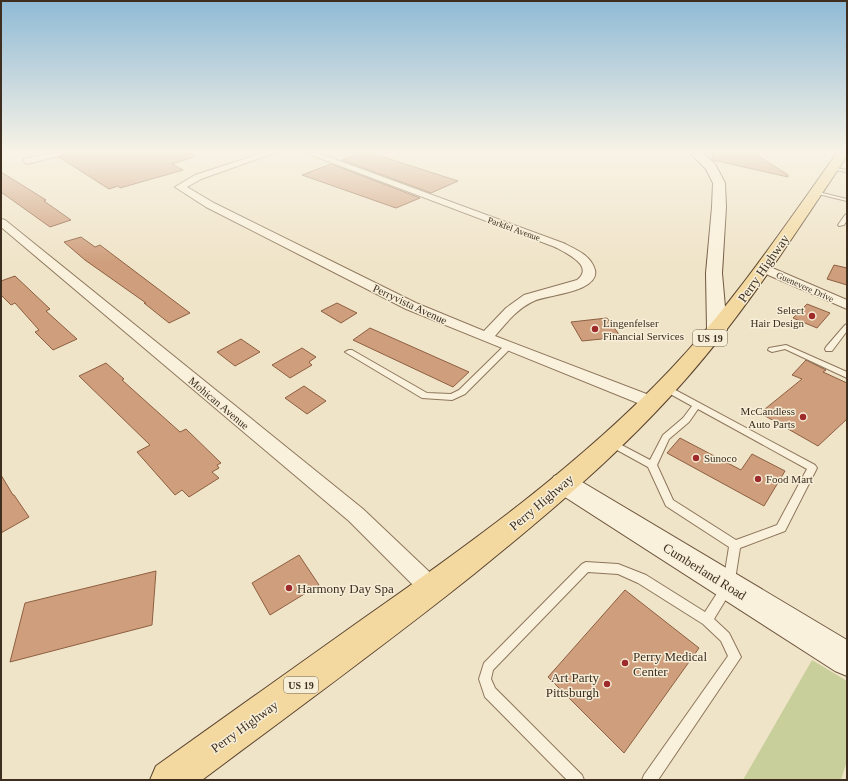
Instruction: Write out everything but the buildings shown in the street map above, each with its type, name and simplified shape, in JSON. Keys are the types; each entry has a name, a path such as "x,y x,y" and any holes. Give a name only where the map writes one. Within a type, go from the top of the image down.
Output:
{"main road":[{"name":"Perry Highway","path":"170,780 432,589 487,546 610,442 659,395 717,330 763,268 818,189"}],"street":[{"name":"Perryvista Avenue","path":"183,189 210,205 389,295 486,337 509,346 659,395"},
{"name":"Parkfel Avenue","path":"408,189 558,245 571,251 587,264 589,276 582,283 573,287 530,297 512,310 486,337"},
{"path":"717,330 714,268 719,207 718,189"},
{"name":"Mohican Avenue","path":"1,222 356,515 432,589"},
{"name":"Guenevere Drive","path":"763,268 847,305"},
{"name":"Cumberland Road","path":"563,483 847,659"}],"lane":[{"path":"816,192 847,200"},
{"path":"841,226 847,216"},
{"path":"829,349 847,326"},
{"path":"349,352 425,396 452,397 462,392 509,346"},
{"path":"772,350 786,347 847,376"},
{"path":"659,395 697,405 812,468 781,528 735,545"},
{"path":"652,465 666,437 686,420 697,405"},
{"path":"610,442 652,465 669,503 735,545"},
{"path":"707,620 728,586 735,545"},
{"path":"577,780 490,692 485,679 488,667 586,567 618,569 642,579 707,620 725,637 735,657 649,780"}],"green space":[{"path":"812,660 847,681 847,761 841,780 743,780"}],"place":[{"name":"Select Hair Design","path":"812,316"},
{"name":"Lingenfelser Financial Services","path":"595,329"},
{"name":"McCandless Auto Parts","path":"803,417"},
{"name":"Sunoco","path":"696,458"},
{"name":"Food Mart","path":"758,479"},
{"name":"Harmony Day Spa","path":"289,588"},
{"name":"Perry Medical Center","path":"625,663"},
{"name":"Art Party Pittsburgh","path":"607,684"}]}
